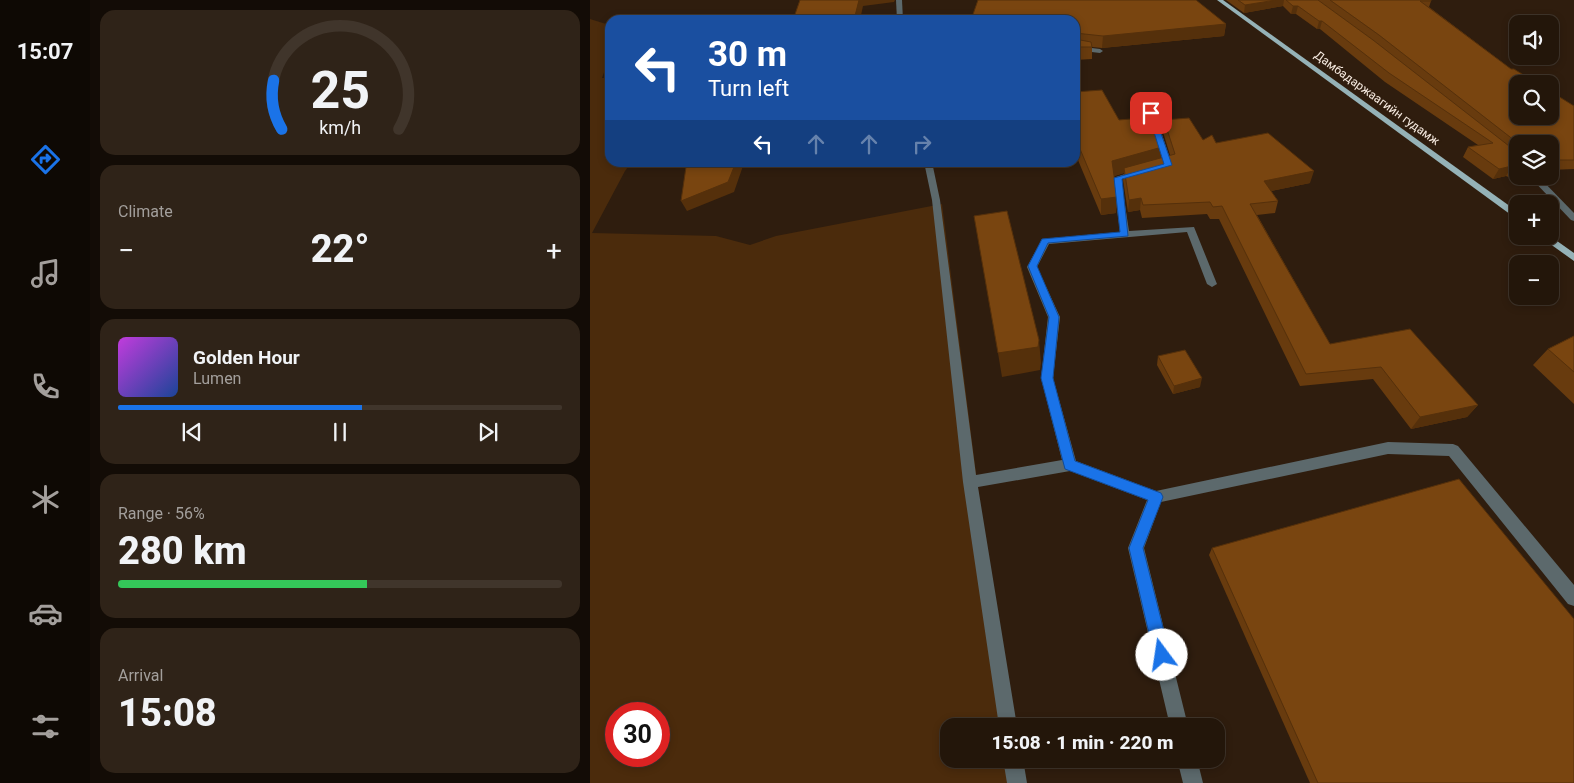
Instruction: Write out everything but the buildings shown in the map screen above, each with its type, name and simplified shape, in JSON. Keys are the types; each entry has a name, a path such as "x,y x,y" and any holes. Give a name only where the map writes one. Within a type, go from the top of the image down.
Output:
{"main road":[{"name":"Дамбадаржаагийн гудамж","path":"1220,0 1509,210"},
{"path":"1556,245 1574,258"}],"street":[{"path":"899,0 900,15"},
{"path":"1080,49 1100,51"},
{"path":"1125,234 1118,178 1168,165 1151,113"},
{"path":"929,167 936,200 970,482 1007,718"},
{"path":"1542,185 1574,218"},
{"path":"1070,465 1047,378 1054,317 1032,266 1045,241 1191,228 1212,284"},
{"path":"970,482 1070,465 1156,497 1388,448 1453,450 1574,598"},
{"path":"1156,497 1136,548 1178,718"},
{"path":"1014,768 1017,783"},
{"path":"1189,768 1193,783"}],"shaded area":[{"path":"590,19 605,24 605,68 602,78 605,78 605,167 628,167 592,233 716,236 750,245 776,236 942,204 1007,718 940,718 940,768 1013,768 1015,783 590,783"}],"route":[{"path":"1151,113 1168,165 1118,178 1125,234 1045,241 1032,266 1054,317 1047,378 1070,465 1156,497 1136,548 1162,655"}]}
